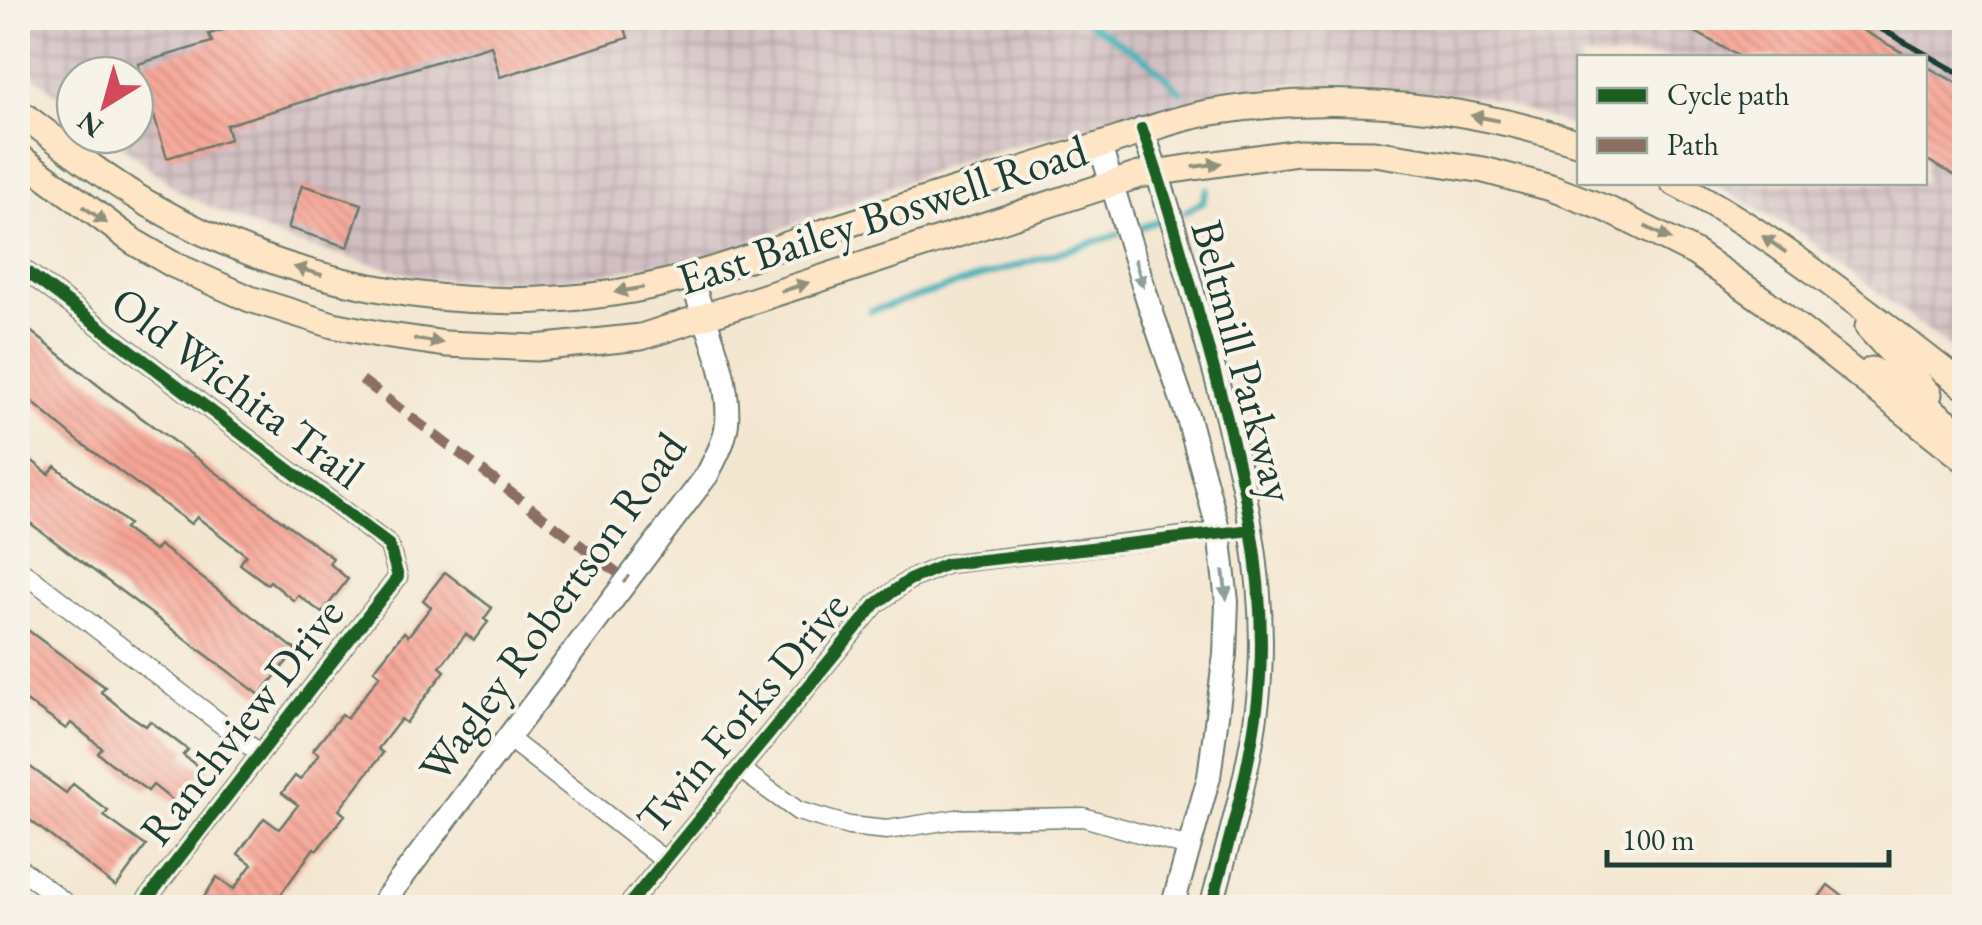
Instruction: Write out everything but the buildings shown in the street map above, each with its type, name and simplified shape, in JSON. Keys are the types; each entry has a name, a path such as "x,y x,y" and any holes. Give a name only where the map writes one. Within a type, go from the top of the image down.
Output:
{"main road":[{"name":"East Bailey Boswell Road","path":"18,111 110,180 181,222 257,255 336,280 418,295 498,300 596,295 691,277 1175,120 1254,107 1348,102 1457,112 1577,142"},
{"name":"East Bailey Boswell Road","path":"18,156 98,218 172,264 250,300 333,325 446,344 536,348 642,337 1112,183 1157,172 1298,152 1374,153 1484,170 1551,188 1641,224 1715,266 1964,459"},
{"path":"1678,185 1740,220 1964,386"},
{"path":"1829,284 1923,389 1964,421"},
{"name":"East Bailey Boswell Road","path":"1782,315 1913,395 1964,435"}],"street":[{"name":"Beltmill Parkway","path":"1142,130 1225,408 1252,530 1260,613 1258,700 1236,817 1211,908"},
{"name":"Beltmill Parkway","path":"1100,146 1188,418 1218,532 1227,602 1225,654 1209,778 1172,908"},
{"name":"Old Wichita Trail","path":"18,265 389,545 398,578"},
{"name":"Wagley Robertson Road","path":"379,908 707,475 718,453 727,426 725,386 691,277"},
{"path":"1218,532 1252,530"},
{"name":"Twin Forks Drive","path":"626,908 876,604 909,580 947,564 1218,532"},
{"path":"18,568 260,753"},
{"name":"Ranchview Drive","path":"140,908 398,578"},
{"path":"508,738 664,860"},
{"path":"740,769 798,811 848,826 887,830 956,819 1083,817 1224,859"},
{"path":"18,867 72,908"}],"shaded area":[{"path":"18,18 1964,18 1964,359 1800,233 1715,185 1927,185 1927,55 1577,55 1577,128 1485,97 1290,83 974,155 711,256 550,281 428,279 284,240 184,195 133,155 155,155 155,55 55,55 55,93 18,63"}],"waterway":[{"path":"1082,18 1149,61 1181,92"},
{"path":"1185,212 1203,201 1207,189"},
{"path":"1139,228 1163,219"},
{"path":"871,311 1119,234"}],"railway":[{"path":"1862,18 1964,76"}],"marked path":[{"path":"362,380 627,580"}],"cycle path":[{"path":"1142,129 1220,391 1250,522 1260,610 1261,655 1254,726 1211,908"},
{"path":"18,265 389,545 398,577 140,908"},
{"path":"626,908 876,604 909,580 947,564 1252,530"}]}
